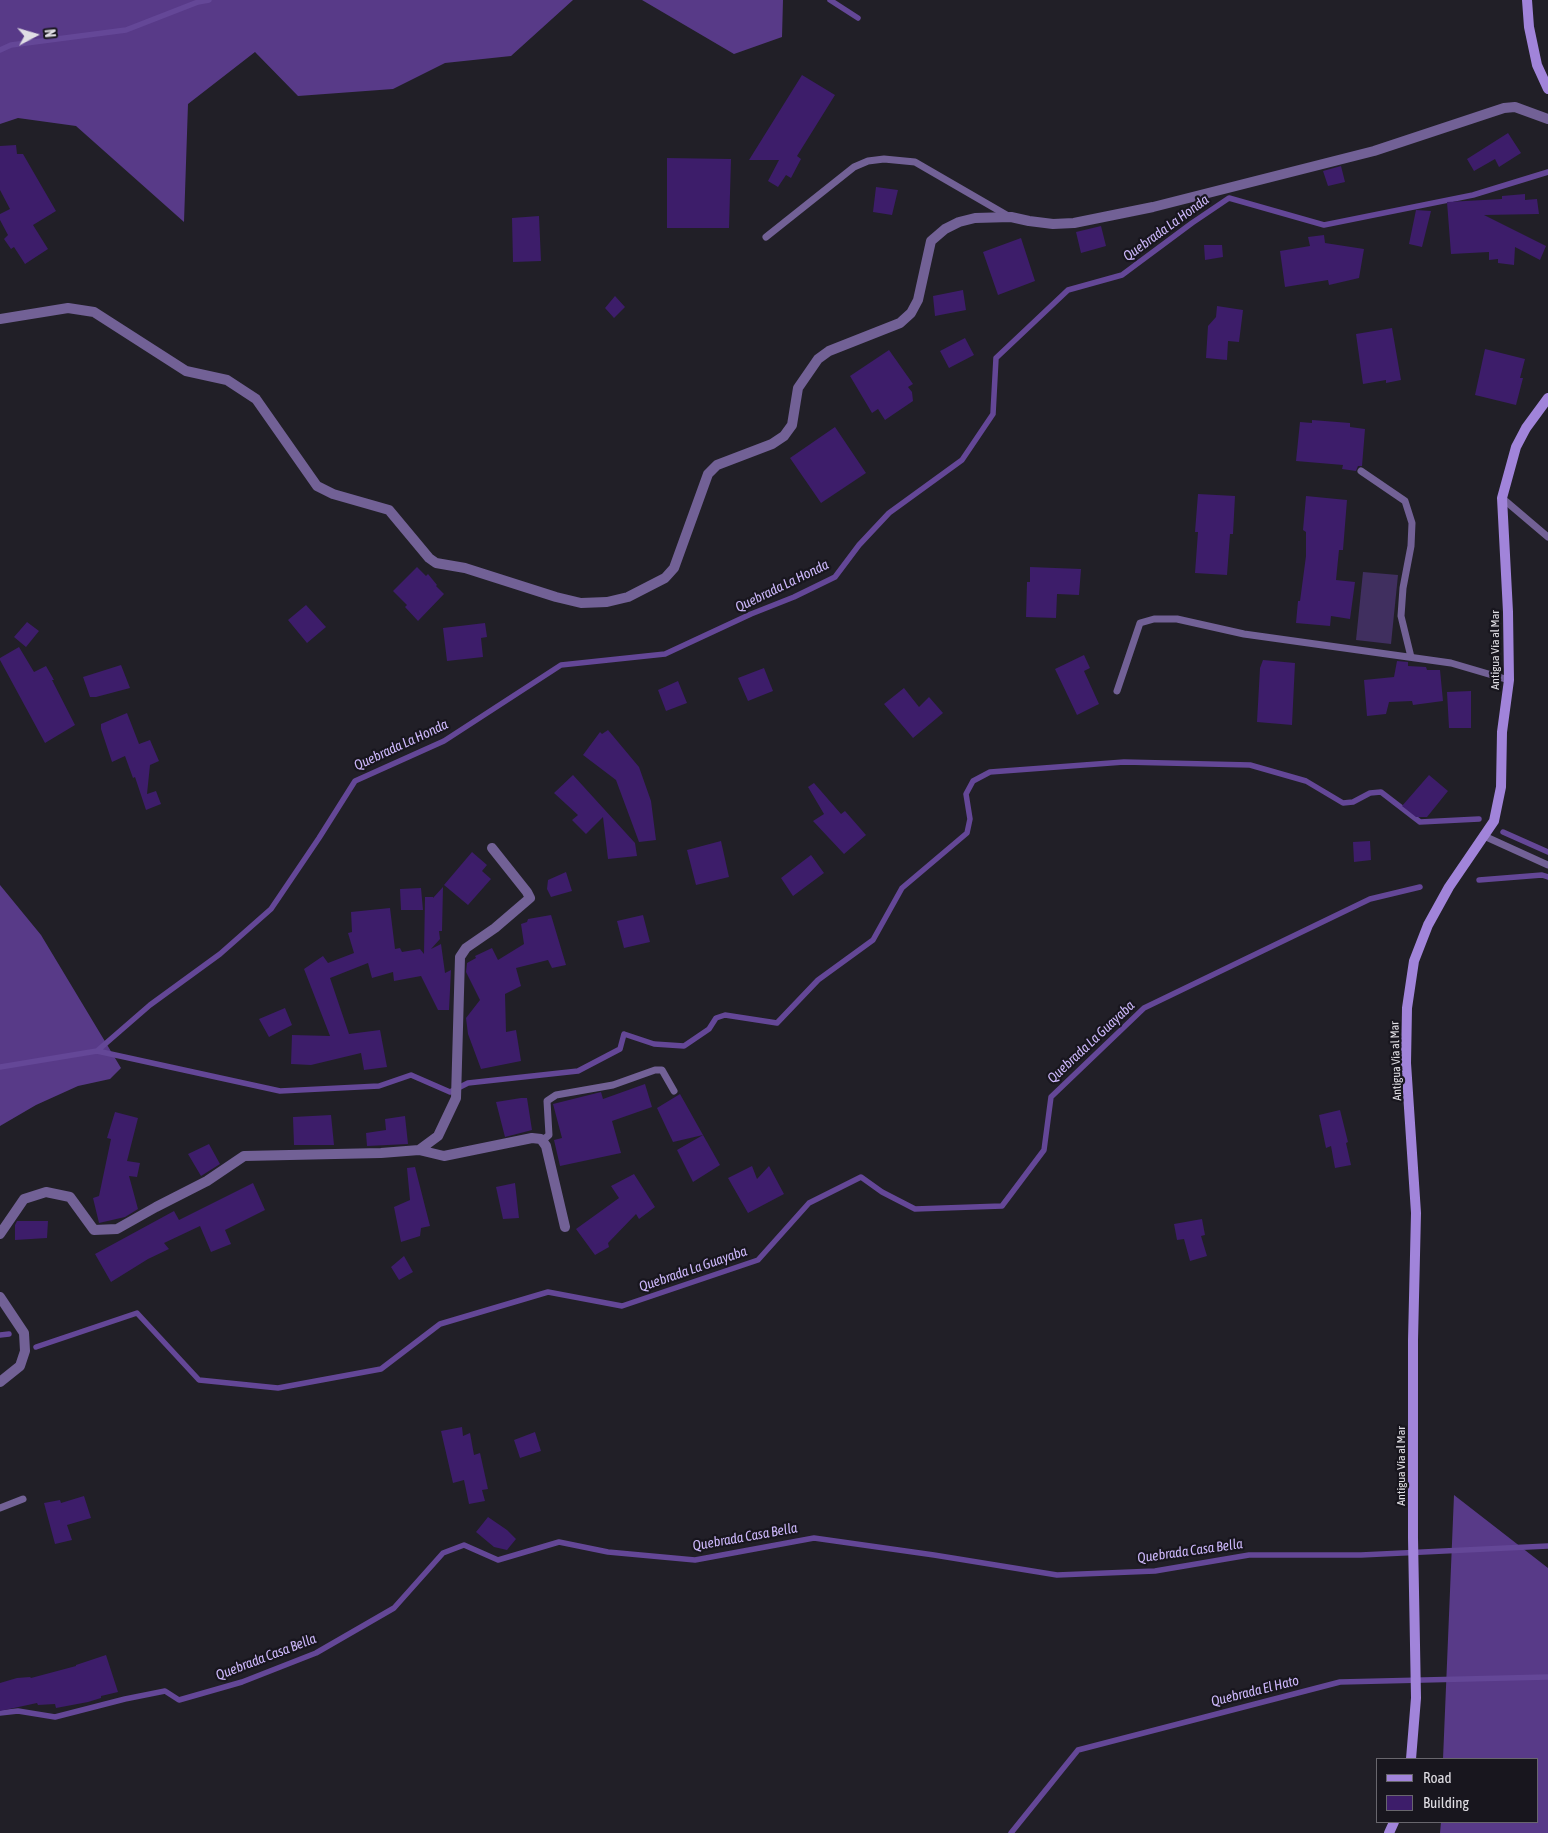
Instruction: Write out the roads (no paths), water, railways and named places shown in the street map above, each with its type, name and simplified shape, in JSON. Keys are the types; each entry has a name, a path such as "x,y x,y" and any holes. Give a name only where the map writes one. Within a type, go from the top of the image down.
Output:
{"main road":[{"path":"1527,0 1529,27 1537,65 1548,89"},
{"name":"Antigua Vía al Mar","path":"1411,1758 1416,1698 1413,1538 1413,1340 1416,1213 1406,1064 1407,1008 1414,962 1428,925 1449,887 1494,821 1502,788 1502,732 1509,680 1508,612 1502,498 1516,447 1526,428 1548,398"}],"street":[{"path":"0,319 68,308 94,312 186,371 227,380 256,399 317,486 333,494 388,510 429,558 436,563 465,568 556,597 581,603 595,603 628,597 665,578 674,568 708,474 717,465 772,444 784,436 792,425 798,388 818,359 829,351 900,323 911,313 918,300 931,241 959,222 975,218 1011,217 1037,222 1074,223 1154,207 1374,150 1504,108 1516,107 1548,119"},
{"path":"419,1150 438,1136 456,1098 460,957 466,948 495,928 530,898 492,848"},
{"path":"0,1234 24,1199 46,1192 70,1197 94,1230 117,1229 207,1181 244,1156 382,1154 419,1150 444,1156 532,1138 541,1138 546,1146 565,1227"},
{"path":"0,1297 24,1333 25,1351 20,1366 0,1382"}],"lane":[{"path":"766,237 854,167 868,161 884,159 915,162 1011,217"},
{"path":"1361,471 1405,501 1412,523 1411,546 1403,588 1401,616 1412,657"},
{"path":"1502,498 1548,537"},
{"path":"1117,691 1140,623 1154,619 1177,619 1244,634 1451,663 1509,680"},
{"path":"1484,836 1548,865"},
{"path":"542,1141 549,1135 547,1101 556,1095 613,1085 655,1070 662,1070 674,1091"},
{"path":"0,1508 23,1499"}],"waterway":[{"path":"0,50 11,45 126,30 198,2 209,0"},
{"path":"830,0 858,18"},
{"name":"Quebrada La Honda","path":"0,1067 97,1051 150,1005 220,954 271,909 355,781 444,741 561,665 665,654 835,577 859,545 889,513 962,460 993,414 996,358 1068,290 1122,275 1229,198 1324,225 1473,195 1548,172"},
{"path":"97,1051 280,1091 379,1086 411,1075 450,1092 468,1083 578,1071 620,1049 624,1034 654,1044 684,1046 709,1029 716,1018 725,1015 777,1023 818,980 873,940 902,888 967,833 970,819 966,794 973,781 990,772 1124,762 1250,765 1306,781 1343,803 1353,802 1370,793 1381,792 1420,822 1479,819"},
{"path":"1503,832 1548,852"},
{"path":"1479,880 1542,875 1548,877"},
{"name":"Quebrada La Guayaba","path":"36,1347 137,1313 199,1380 278,1388 381,1369 440,1324 548,1292 622,1306 758,1260 809,1203 861,1177 882,1192 915,1209 1002,1206 1044,1150 1051,1097 1144,1008 1370,899 1420,887"},
{"name":"Quebrada La Guayaba","path":"0,1335 9,1334"},
{"name":"Quebrada Casa Bella","path":"0,1713 18,1711 55,1717 165,1691 179,1700 242,1682 316,1653 394,1608 443,1553 464,1545 498,1560 559,1542 608,1552 695,1560 814,1538 1057,1575 1155,1571 1249,1555 1361,1555 1548,1546"},
{"name":"Quebrada El Hato","path":"1011,1833 1078,1750 1340,1682 1548,1677"}]}
